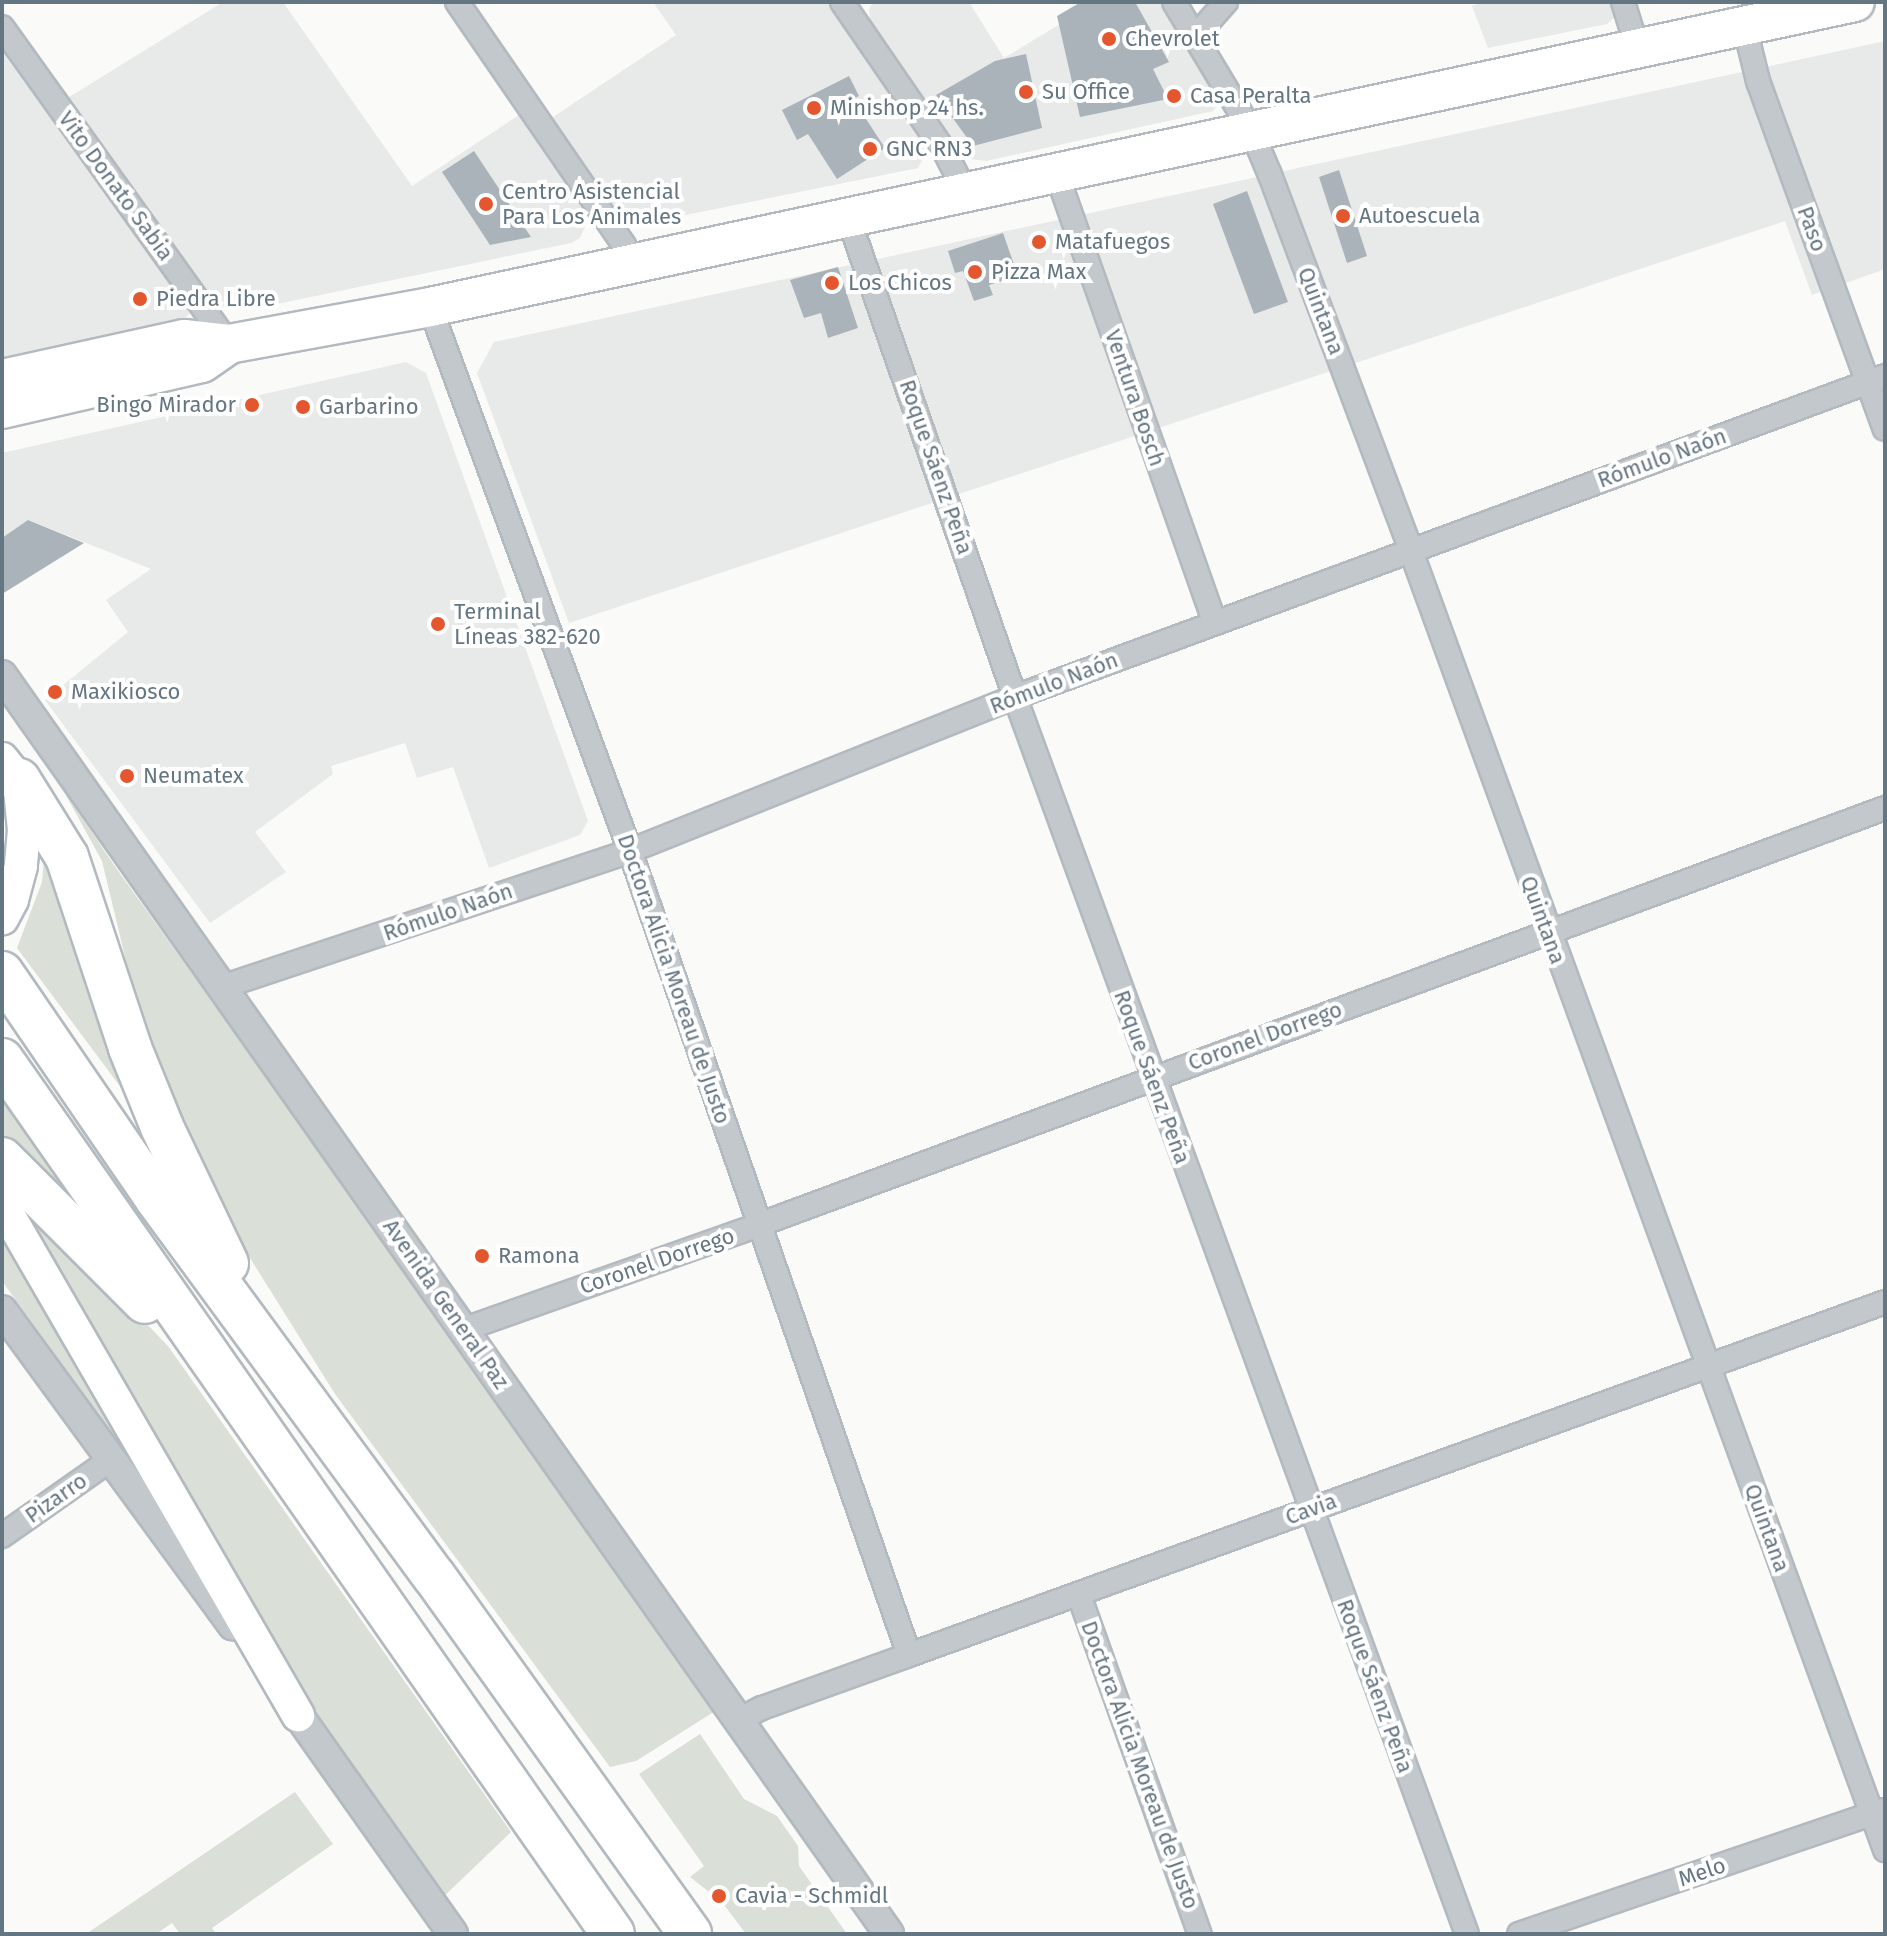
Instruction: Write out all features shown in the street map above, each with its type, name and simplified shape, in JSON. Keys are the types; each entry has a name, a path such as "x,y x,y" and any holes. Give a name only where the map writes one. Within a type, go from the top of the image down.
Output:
{"highway":[{"path":"2,379 184,339 229,344 430,307 1251,130 1745,28 1855,2"},
{"path":"2,409 202,363 229,344"},
{"path":"11,770 67,857 130,1048 162,1127 274,1361"},
{"path":"12,988 274,1361 434,1576 690,1934"},
{"path":"2,1060 613,1934"},
{"path":"2,1159 220,1376"}],"main road":[{"path":"2,919 12,900 21,866 24,830 11,770"},
{"path":"2,1204 298,1715"}],"street":[{"path":"457,2 624,245 631,262"},
{"path":"842,2 945,152 966,193"},
{"name":"Quintana","path":"1174,2 1251,130 1411,551 1547,932 1708,1365 1878,1812 1885,1850"},
{"path":"1195,37 1226,2"},
{"path":"1623,2 1638,50"},
{"name":"Vito Donato Sabia","path":"2,27 229,344"},
{"name":"Paso","path":"1745,28 1758,81 1876,379 1885,429"},
{"name":"Ventura Bosch","path":"1056,172 1215,623"},
{"name":"Roque Sáenz Peña","path":"848,217 1152,1078 1467,1934"},
{"name":"Doctora Alicia Moreau de Justo","path":"430,307 630,851 909,1655"},
{"name":"Rómulo Naón","path":"222,987 630,851 1015,697 1876,379"},
{"name":"Avenida General Paz","path":"2,675 889,1934"},
{"name":"Coronel Dorrego","path":"465,1329 761,1224 1885,808"},
{"name":"Cavia","path":"739,1720 762,1708 1885,1302"},
{"path":"2,1310 298,1715 453,1934"},
{"name":"Pizarro","path":"2,1536 110,1460"},
{"name":"Doctora Alicia Moreau de Justo","path":"1079,1595 1200,1934"},
{"name":"Melo","path":"1519,1934 1878,1812"}],"shaded area":[{"path":"223,2 283,2 412,186 519,115 584,210 588,220 580,238 571,243 248,310 219,306 208,298 66,99"},
{"path":"653,2 829,2 921,135 925,155 918,168 636,225 618,220 550,119 676,35"},
{"path":"873,2 969,2 1004,58 1096,2 1161,2 1218,95 1219,104 1213,111 986,161 964,158 871,27 869,10"},
{"path":"1483,2 1615,2 1617,6 1615,17 1607,24 1488,48 1472,6"},
{"path":"1885,41 1885,269 1812,295 1785,221 569,623 477,373 494,342"},
{"path":"2,52 187,303 191,311 182,323 2,362"},
{"path":"406,362 426,373 588,821 580,835 489,868 453,767 417,778 405,743 331,766 333,774 255,832 286,872 210,923 45,700 128,632 106,600 151,569 29,520 2,538 2,453"},
{"path":"62,788 116,868 720,1708 636,1761 610,1767 335,1394 240,1242 178,1129 139,1015 102,861"},
{"path":"44,860 49,866 132,1090 125,1093 17,948 42,882"},
{"path":"2,1101 71,1195 67,1202 2,1143"},
{"path":"2,1174 168,1346 511,1832 439,1901 305,1709"},
{"path":"2,1225 140,1472 2,1281"},
{"path":"700,1734 744,1799 777,1816 798,1846 799,1866 847,1934 746,1934 722,1902 690,1877 704,1866 639,1774"},
{"path":"295,1792 333,1844 212,1928 216,1934 180,1934 172,1923 156,1934 86,1934"}],"building":[{"name":"Chevrolet","path":"1081,2 1135,2 1169,62 1153,69 1168,99 1080,117 1057,16"},
{"path":"1026,54 1042,128 973,146 936,95 995,61"},
{"path":"849,76 859,96 853,99 885,148 837,179 808,134 797,140 782,110"},
{"name":"Centro Asistencial Para Los Animales","path":"474,151 531,237 490,245 442,172"},
{"name":"Autoescuela","path":"1339,170 1367,256 1347,263 1319,177"},
{"path":"1247,191 1288,302 1254,314 1213,204"},
{"path":"1003,233 1018,276 989,285 993,295 974,301 963,271 955,273 948,251"},
{"path":"838,267 858,328 828,338 821,313 804,318 790,280"},
{"path":"28,520 84,543 2,594 2,538"}],"place":[{"name":"Chevrolet","path":"1109,39"},
{"name":"Su Office","path":"1026,92"},
{"name":"Casa Peralta","path":"1174,96"},
{"name":"Minishop 24 hs.","path":"814,108"},
{"name":"GNC RN3","path":"870,149"},
{"name":"Centro Asistencial Para Los Animales","path":"486,204"},
{"name":"Autoescuela","path":"1343,216"},
{"name":"Matafuegos","path":"1039,242"},
{"name":"Pizza Max","path":"975,272"},
{"name":"Los Chicos","path":"832,283"},
{"name":"Piedra Libre","path":"140,299"},
{"name":"Bingo Mirador","path":"252,405"},
{"name":"Garbarino","path":"303,407"},
{"name":"Terminal Líneas 382-620","path":"438,624"},
{"name":"Maxikiosco","path":"55,692"},
{"name":"Neumatex","path":"127,776"},
{"name":"Ramona","path":"482,1256"},
{"name":"Cavia - Schmidl","path":"719,1896"}]}
